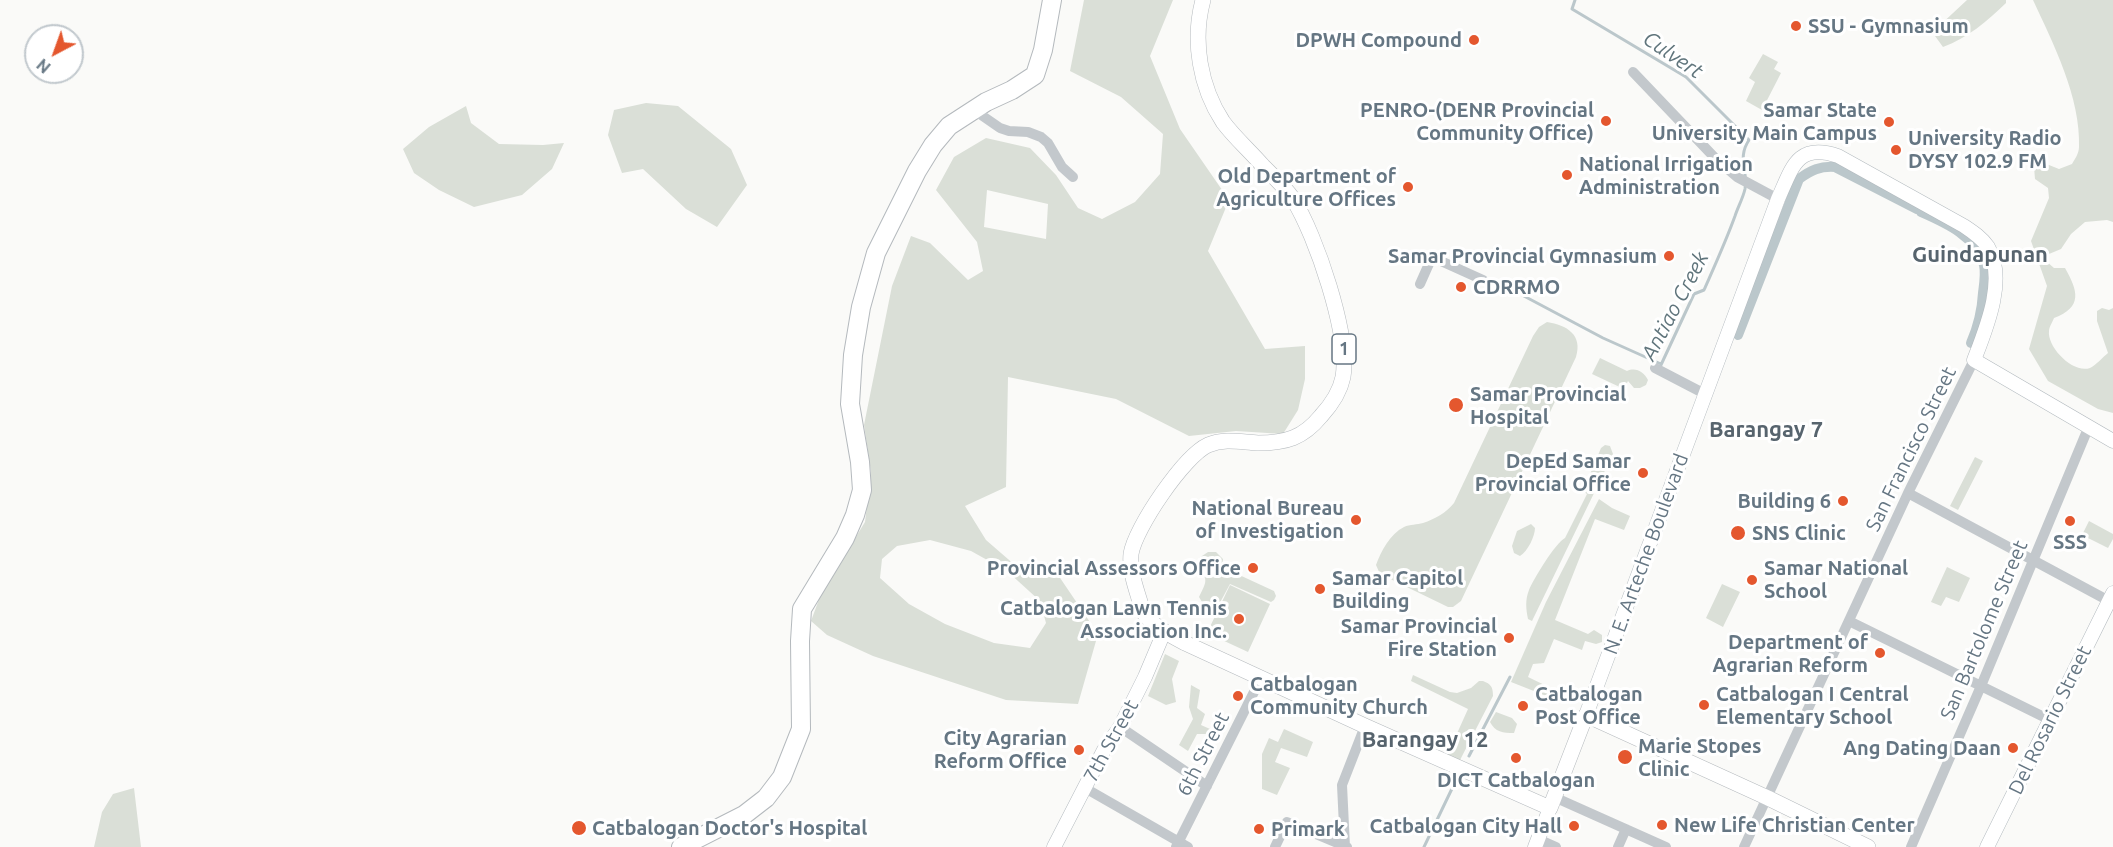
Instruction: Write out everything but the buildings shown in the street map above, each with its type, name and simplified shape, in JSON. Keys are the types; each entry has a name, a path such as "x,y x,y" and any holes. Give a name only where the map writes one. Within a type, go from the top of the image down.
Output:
{"highway":[{"path":"681,847 744,814 766,798 782,777 801,729 802,609 845,538 862,490 860,462 850,404 852,365 861,307 876,254 917,171 933,145 949,126 1035,75 1043,50 1052,0"}],"main road":[{"name":"1","path":"1203,0 1200,9 1198,56 1206,90 1224,122 1293,198 1310,231 1336,308 1344,352 1343,376 1337,396 1304,433 1289,441 1258,443 1230,440 1208,445 1190,460 1145,519 1131,553 1131,568 1143,612 1152,624 1164,632 1261,678 1474,774 1552,803"},
{"path":"1552,803 1586,715 1768,798 1868,847"}],"street":[{"path":"1632,72 1714,158 1737,177 1778,199"},
{"path":"975,110 1000,128 1028,132 1041,137 1048,143 1062,167 1073,177"},
{"name":"N. E. Arteche Boulevard","path":"1586,715 1778,199 1800,158 1809,153 1823,151 1838,156 1981,237 1989,249 1995,279 1990,317 1974,360"},
{"path":"1420,284 1432,257 1483,280"},
{"path":"1974,360 2113,441"},
{"name":"San Francisco Street","path":"1744,847 1908,493 1974,360"},
{"path":"1658,370 1705,394"},
{"name":"San Bartolome Street","path":"1911,847 2089,426"},
{"path":"1908,493 2033,560 2111,597"},
{"name":"Del Rosario Street","path":"1987,847 2111,597"},
{"path":"1849,621 2050,720"},
{"name":"7th Street","path":"1054,847 1104,750 1119,728 1145,677 1164,632"},
{"name":"6th Street","path":"1181,845 1207,786 1261,678"},
{"path":"1275,847 1287,822 1346,847 1342,785 1365,726"},
{"path":"1119,728 1207,786"},
{"path":"1085,788 1181,845"},
{"path":"1556,847 1537,843 1552,803 1626,829 1666,847"},
{"path":"1618,847 1626,829"}],"shaded area":[{"path":"1084,0 1173,0 1150,56 1180,129 1229,200 1208,251 1265,349 1305,346 1305,379 1298,410 1283,434 1236,431 1189,436 1116,399 1008,377 1006,487 965,506 986,540 1016,566 1050,563 1098,634 1078,704 1006,700 873,656 827,635 811,621 821,594 865,522 871,472 864,425 892,286 911,236 930,243 968,280 983,271 977,242 936,190 954,157 986,138 1030,148 1056,175 1078,208 1102,219 1135,202 1160,174 1163,134 1121,97 1070,71","holes":["987,190 1048,204 1046,239 984,227","930,540 971,551 1007,571 1040,601 1046,623 1030,648 994,643 945,624 909,604 880,578 882,559 897,546"]},
{"path":"1967,0 2006,0 2006,3 1969,34 1943,47 1935,36 1938,27"},
{"path":"2033,0 2113,0 2113,222 2107,220 2085,222 2071,234 2061,249 2049,254 2046,261 2054,268 2065,268 2075,291 2074,303 2070,309 2054,318 2049,331 2052,344 2062,358 2069,363 2083,369 2090,368 2108,353 2097,321 2097,311 2102,308 2109,310 2113,308 2113,413 2098,409 2048,381 2029,349 2047,286 2031,241 2049,198 2048,188 2035,179 2034,167 2044,163 2059,169 2072,164 2079,147 2071,90 2057,52"},
{"path":"1763,54 1778,62 1774,69 1781,73 1762,110 1746,101 1755,82 1749,78"},
{"path":"646,103 678,106 731,149 747,185 717,227 686,209 643,169 622,173 608,135 614,110"},
{"path":"466,106 471,123 499,144 564,143 552,169 522,195 474,207 439,190 414,173 403,149 429,127"},
{"path":"1547,322 1572,332 1578,349 1576,357 1461,601 1453,607 1448,607 1380,574 1376,565 1383,549 1394,534 1406,526 1436,518 1454,503 1533,336 1539,327"},
{"path":"1600,358 1627,371 1639,371 1648,380 1646,385 1634,388 1628,381 1624,389 1592,374"},
{"path":"1605,445 1610,446 1613,454 1532,621 1528,619 1526,608 1529,590 1551,554 1565,538 1587,494 1583,491 1601,448"},
{"path":"1975,457 1983,461 1958,510 1950,506"},
{"path":"1599,499 1630,516 1624,530 1595,519 1555,620 1588,634 1594,630 1602,635 1602,642 1596,644 1585,641 1582,650 1554,639 1544,663 1533,664 1528,677 1559,692 1560,696 1554,699 1511,682 1546,602"},
{"path":"2089,521 2113,534 2108,548 2082,535"},
{"path":"1531,524 1535,528 1534,535 1520,556 1514,553 1512,546 1517,531"},
{"path":"1208,552 1216,552 1223,559 1222,567 1274,591 1276,596 1274,600 1271,602 1230,584 1216,610 1205,607 1199,597 1205,579 1198,569 1199,558"},
{"path":"1947,567 1970,578 1959,602 1946,597 1941,606 1931,602"},
{"path":"1722,584 1740,592 1723,627 1706,618"},
{"name":"Catbalogan Lawn Tennis Association Inc.","path":"1230,585 1270,604 1248,652 1207,633"},
{"path":"1165,654 1179,661 1172,679 1176,702 1166,705 1148,696"},
{"path":"1413,675 1457,693 1471,688 1479,681 1491,686 1493,696 1459,762 1444,755 1445,750 1450,749 1468,709 1411,681"},
{"path":"1191,685 1200,690 1197,708 1205,714 1201,725 1210,729 1208,734 1197,734 1188,751 1179,745 1193,719 1189,707"},
{"path":"1496,712 1512,718 1517,724 1514,733 1506,733 1494,728 1490,722"},
{"path":"1284,729 1313,742 1307,757 1281,748 1275,762 1290,768 1277,795 1262,789 1262,754 1269,738 1278,742"},
{"path":"134,788 141,847 94,847 102,812 113,794"}],"waterway":[{"name":"Culvert","path":"1575,0 1572,9 1686,77 1749,140 1743,158 1745,189 1728,235 1704,290 1694,294 1660,367"},
{"path":"1738,335 1799,179 1803,176 1820,168 1835,167 1917,209"},
{"path":"1921,212 1950,226 1967,238 1980,255 1984,265 1982,306 1971,343"},
{"path":"1522,295 1603,338 1661,364"},
{"name":"Antiao Creek","path":"1469,756 1510,677"},
{"name":"Antiao Creek","path":"1424,847 1459,774"}],"place":[{"name":"SSU - Gymnasium","path":"1796,26"},
{"name":"DPWH Compound","path":"1474,40"},
{"name":"PENRO-(DENR Provincial Community Office)","path":"1606,121"},
{"name":"Samar State University Main Campus","path":"1889,122"},
{"name":"University Radio DYSY 102.9 FM","path":"1896,150"},
{"name":"National Irrigation Administration","path":"1567,175"},
{"name":"Old Department of Agriculture Offices","path":"1408,187"},
{"name":"Samar Provincial Gymnasium","path":"1669,256"},
{"name":"CDRRMO","path":"1461,287"},
{"name":"Samar Provincial Hospital","path":"1456,405"},
{"name":"DepEd Samar Provincial Office","path":"1643,473"},
{"name":"Building 6","path":"1843,501"},
{"name":"National Bureau of Investigation","path":"1356,520"},
{"name":"SSS","path":"2070,521"},
{"name":"SNS Clinic","path":"1738,533"},
{"name":"Provincial Assessors Office","path":"1253,568"},
{"name":"Samar National School","path":"1752,580"},
{"name":"Samar Capitol Building","path":"1320,589"},
{"name":"Catbalogan Lawn Tennis Association Inc.","path":"1239,619"},
{"name":"Samar Provincial Fire Station","path":"1509,638"},
{"name":"Department of Agrarian Reform","path":"1880,653"},
{"name":"Catbalogan Community Church","path":"1238,696"},
{"name":"Catbalogan I Central Elementary School","path":"1704,705"},
{"name":"Catbalogan Post Office","path":"1523,706"},
{"name":"Ang Dating Daan","path":"2013,748"},
{"name":"City Agrarian Reform Office","path":"1079,750"},
{"name":"Marie Stopes Clinic","path":"1625,757"},
{"name":"DICT Catbalogan","path":"1516,758"},
{"name":"New Life Christian Center","path":"1662,825"},
{"name":"Catbalogan City Hall","path":"1574,826"},
{"name":"Catbalogan Doctor's Hospital","path":"579,828"},
{"name":"Primark","path":"1259,829"}],"district":[{"name":"Guindapunan","path":"1980,255"},
{"name":"Barangay 7","path":"1766,430"},
{"name":"Barangay 12","path":"1425,740"}]}
